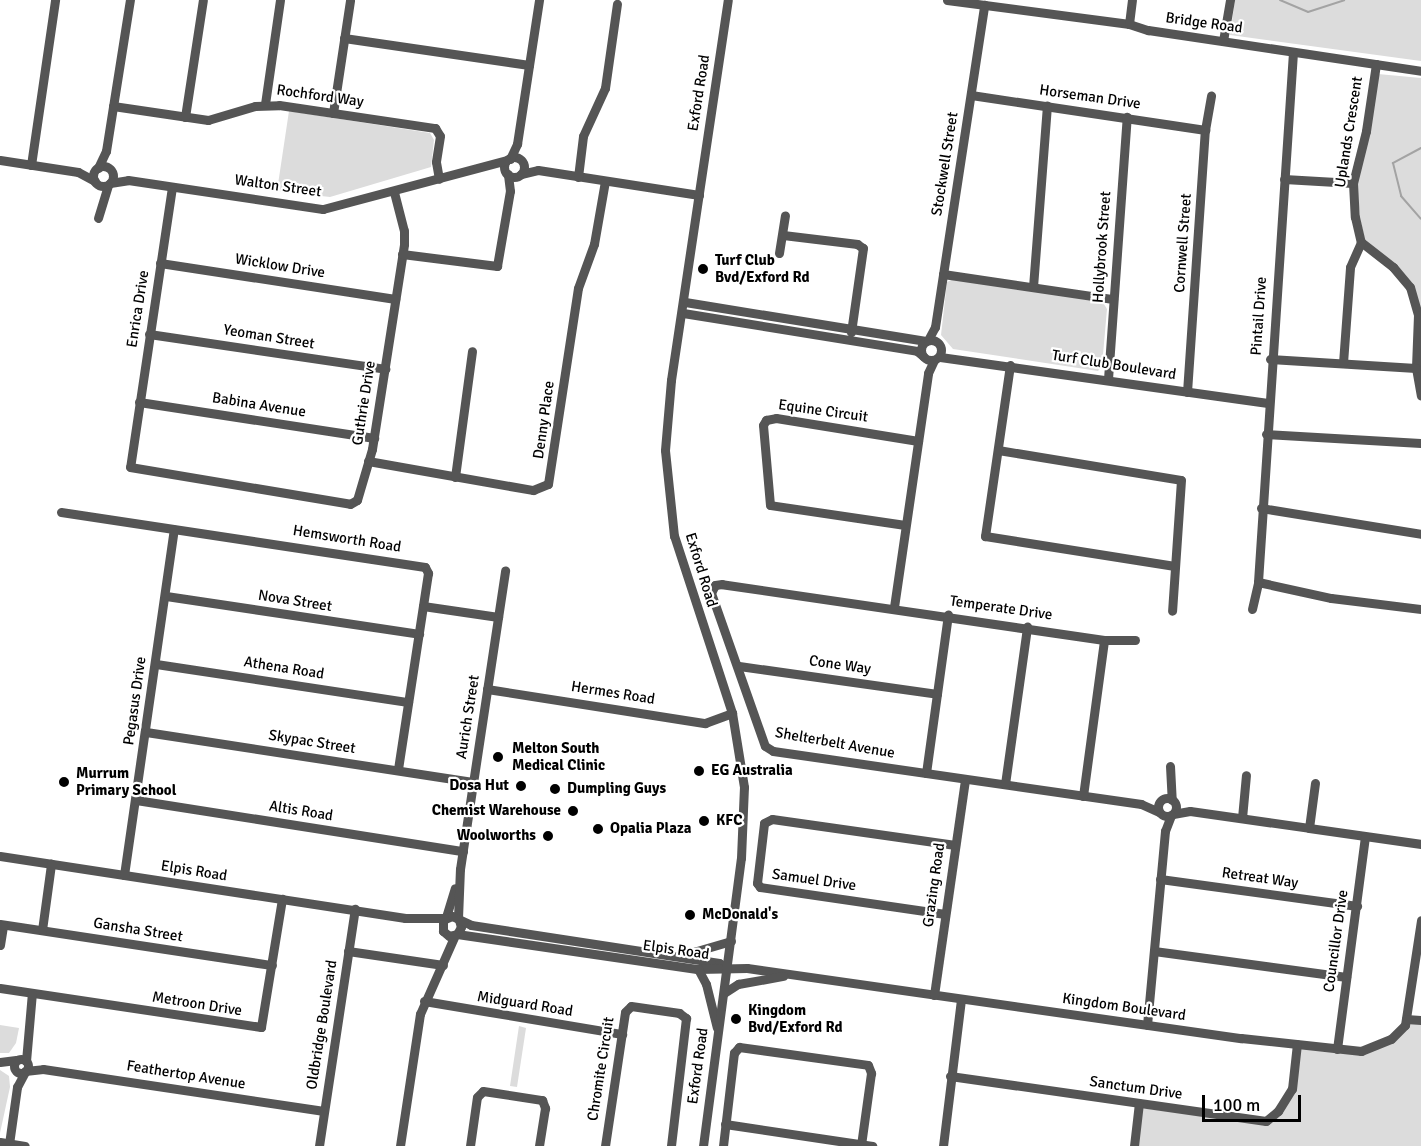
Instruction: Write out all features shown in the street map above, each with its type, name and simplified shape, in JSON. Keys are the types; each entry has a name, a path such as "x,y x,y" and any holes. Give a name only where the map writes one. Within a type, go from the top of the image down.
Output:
{"street":[{"path":"31,165 56,0"},
{"path":"98,218 100,202 96,182 97,169 106,152 130,0"},
{"path":"185,117 203,0"},
{"path":"265,104 280,0"},
{"path":"333,113 350,0"},
{"path":"510,191 520,175 522,161 518,144 539,0"},
{"name":"Exford Road","path":"704,1146 744,827 741,756 732,713 681,561 667,494 668,415 728,0"},
{"name":"Bridge Road","path":"947,0 1129,24 1148,30 1421,71"},
{"path":"1129,24 1132,0"},
{"path":"1223,41 1230,0"},
{"path":"578,177 583,136 604,88 617,4"},
{"name":"Stockwell Street","path":"894,608 928,373 934,354 935,327 984,5"},
{"path":"344,38 529,65"},
{"name":"Pintail Drive","path":"1252,609 1258,582 1270,359 1293,52"},
{"name":"Uplands Crescent","path":"1361,242 1353,183 1366,131 1376,64"},
{"name":"Horseman Drive","path":"971,95 1204,130"},
{"name":"Cornwell Street","path":"1187,392 1204,130 1211,96"},
{"name":"Rochford Way","path":"113,106 214,120 265,104 435,128 440,136 436,162 439,179"},
{"path":"1033,287 1047,106"},
{"name":"Hollybrook Street","path":"1108,379 1127,117"},
{"path":"402,254 497,266 510,191 507,173 508,160 518,144"},
{"path":"100,202 109,184 110,170 106,152"},
{"path":"0,160 78,172 97,169 110,170"},
{"path":"508,160 522,161 538,170 699,195"},
{"name":"Walton Street","path":"96,182 109,184 128,180 323,209 508,160"},
{"path":"491,166 507,173 520,175 538,170"},
{"name":"Walton Street","path":"110,170 128,180"},
{"path":"78,172 96,182"},
{"path":"1284,179 1353,183"},
{"name":"Denny Place","path":"368,461 534,490 544,487 551,480 578,288 594,244 605,181"},
{"name":"Enrica Drive","path":"134,436 172,186"},
{"name":"Guthrie Drive","path":"134,436 130,467 350,504 357,501 374,438 402,254 404,231 394,192"},
{"path":"779,253 785,215"},
{"path":"783,235 857,244 863,248 850,340"},
{"path":"1343,363 1350,267 1361,242 1393,267 1410,287 1419,315 1416,368 1421,396"},
{"name":"Wicklow Drive","path":"160,263 395,299"},
{"path":"944,274 1113,299"},
{"path":"685,302 927,340 934,354"},
{"name":"Turf Club Boulevard","path":"683,313 956,358 1268,403"},
{"name":"Stockwell Street","path":"934,354 921,350 935,327"},
{"name":"Yeoman Street","path":"149,334 385,369"},
{"path":"455,477 472,351"},
{"path":"1270,359 1416,368"},
{"path":"1011,365 985,536 1175,567"},
{"name":"Babina Avenue","path":"139,402 374,438"},
{"name":"Equine Circuit","path":"905,525 770,505 763,425 776,418 918,441"},
{"path":"1266,434 1421,443"},
{"path":"998,450 1181,480 1172,611"},
{"path":"1261,508 1421,534"},
{"name":"Hemsworth Road","path":"61,512 165,525 174,530 186,529 422,565 428,573 398,770"},
{"name":"Pegasus Drive","path":"124,875 174,530"},
{"name":"Aurich Street","path":"444,962 445,918 463,852 505,570"},
{"path":"1258,582 1331,598 1420,609 1421,598"},
{"name":"Shelterbelt Avenue","path":"894,608 715,585 711,593 739,666 765,746 770,749 1141,804 1173,801"},
{"name":"Nova Street","path":"166,596 419,634"},
{"path":"423,606 498,617"},
{"name":"Temperate Drive","path":"894,608 1104,640 1135,640"},
{"path":"926,773 948,615"},
{"path":"1005,784 1027,627"},
{"path":"1083,796 1104,640"},
{"name":"Athena Road","path":"156,664 408,702"},
{"name":"Cone Way","path":"739,666 937,694"},
{"name":"Hermes Road","path":"487,689 705,723 732,713"},
{"name":"Skypac Street","path":"146,732 474,782"},
{"path":"1147,1025 1165,831 1172,815 1170,766"},
{"path":"1242,818 1246,775"},
{"name":"Grazing Road","path":"934,995 965,779"},
{"path":"1165,831 1160,813 1161,801 1169,783"},
{"path":"1309,828 1316,783"},
{"name":"Altis Road","path":"135,800 463,852"},
{"path":"1173,801 1190,811"},
{"name":"Shelterbelt Avenue","path":"1141,804 1160,813 1172,815"},
{"path":"1172,815 1190,811 1421,844"},
{"name":"Samuel Drive","path":"945,914 764,888 757,883 766,819 955,845"},
{"name":"Councillor Drive","path":"1337,1049 1365,837"},
{"name":"Elpis Road","path":"0,856 419,919 459,919 471,925 719,963 727,968"},
{"path":"42,930 51,864"},
{"name":"Aurich Street","path":"400,1146 424,1002 461,927 459,919 460,869"},
{"name":"Retreat Way","path":"1160,879 1357,906"},
{"name":"Metroon Drive","path":"0,988 256,1028 264,1021 282,899"},
{"name":"Oldbridge Boulevard","path":"319,1146 355,909"},
{"name":"Elpis Road","path":"419,919 443,932 456,935 698,969 718,971 727,968"},
{"path":"1421,920 1406,1019 1421,1020"},
{"path":"0,945 2,924"},
{"name":"Gansha Street","path":"2,924 273,965"},
{"path":"675,956 731,941"},
{"path":"348,951 444,962"},
{"path":"1154,951 1346,977"},
{"name":"Kingdom Boulevard","path":"727,968 1147,1025 1361,1051 1391,1039 1401,1032 1406,1019"},
{"path":"698,969 718,1033"},
{"path":"724,993 738,984 791,975"},
{"path":"25,1146 4,1143 21,1066 32,993"},
{"path":"943,1146 942,1131 962,999"},
{"name":"Midguard Road","path":"424,1002 622,1034"},
{"name":"Chromite Circuit","path":"605,1146 625,1012 630,1006 679,1013 686,1018 671,1146"},
{"name":"Sanctum Drive","path":"950,1076 1266,1121 1278,1112 1292,1089 1297,1044"},
{"path":"723,1146 734,1053 739,1047 864,1064 871,1073 861,1145"},
{"name":"Feathertop Avenue","path":"0,1062 324,1111"},
{"path":"470,1146 477,1097 486,1091 542,1100 545,1108 539,1146"},
{"path":"1134,1146 1139,1103"},
{"path":"725,1124 815,1142 872,1146"},
{"path":"934,1146 942,1131"}],"shaded area":[{"path":"1235,0 1421,0 1421,61 1230,35"},
{"path":"1378,74 1421,78 1421,312 1413,284 1365,241 1360,218 1357,184"},
{"path":"289,111 430,133 434,140 431,167 330,197 277,191"},
{"path":"954,279 1102,301 1107,309 1102,366 1098,371 953,349 941,335 947,282"},
{"path":"1407,1021 1421,1022 1421,1146 1138,1146 1142,1108 1265,1124 1277,1118 1292,1091 1298,1048 1361,1052 1392,1041"},
{"path":"0,1025 19,1028 16,1043 9,1053 0,1053"},
{"path":"519,1026 526,1028 517,1087 510,1086"},
{"path":"0,1070 9,1076 10,1087 0,1133"}],"waterway":[{"path":"1280,0 1308,12 1344,0"},
{"path":"1421,148 1393,163 1401,196 1421,219"}],"place":[{"name":"Turf Club Bvd/Exford Rd","path":"703,269"},
{"name":"Melton South Medical Clinic","path":"498,757"},
{"name":"EG Australia","path":"699,771"},
{"name":"Murrum Primary School","path":"64,782"},
{"name":"Dosa Hut","path":"521,786"},
{"name":"Dumpling Guys","path":"555,789"},
{"name":"Chemist Warehouse","path":"573,811"},
{"name":"KFC","path":"704,821"},
{"name":"Opalia Plaza","path":"598,829"},
{"name":"Woolworths","path":"548,836"},
{"name":"McDonald's","path":"690,915"},
{"name":"Kingdom Bvd/Exford Rd","path":"736,1019"}]}
